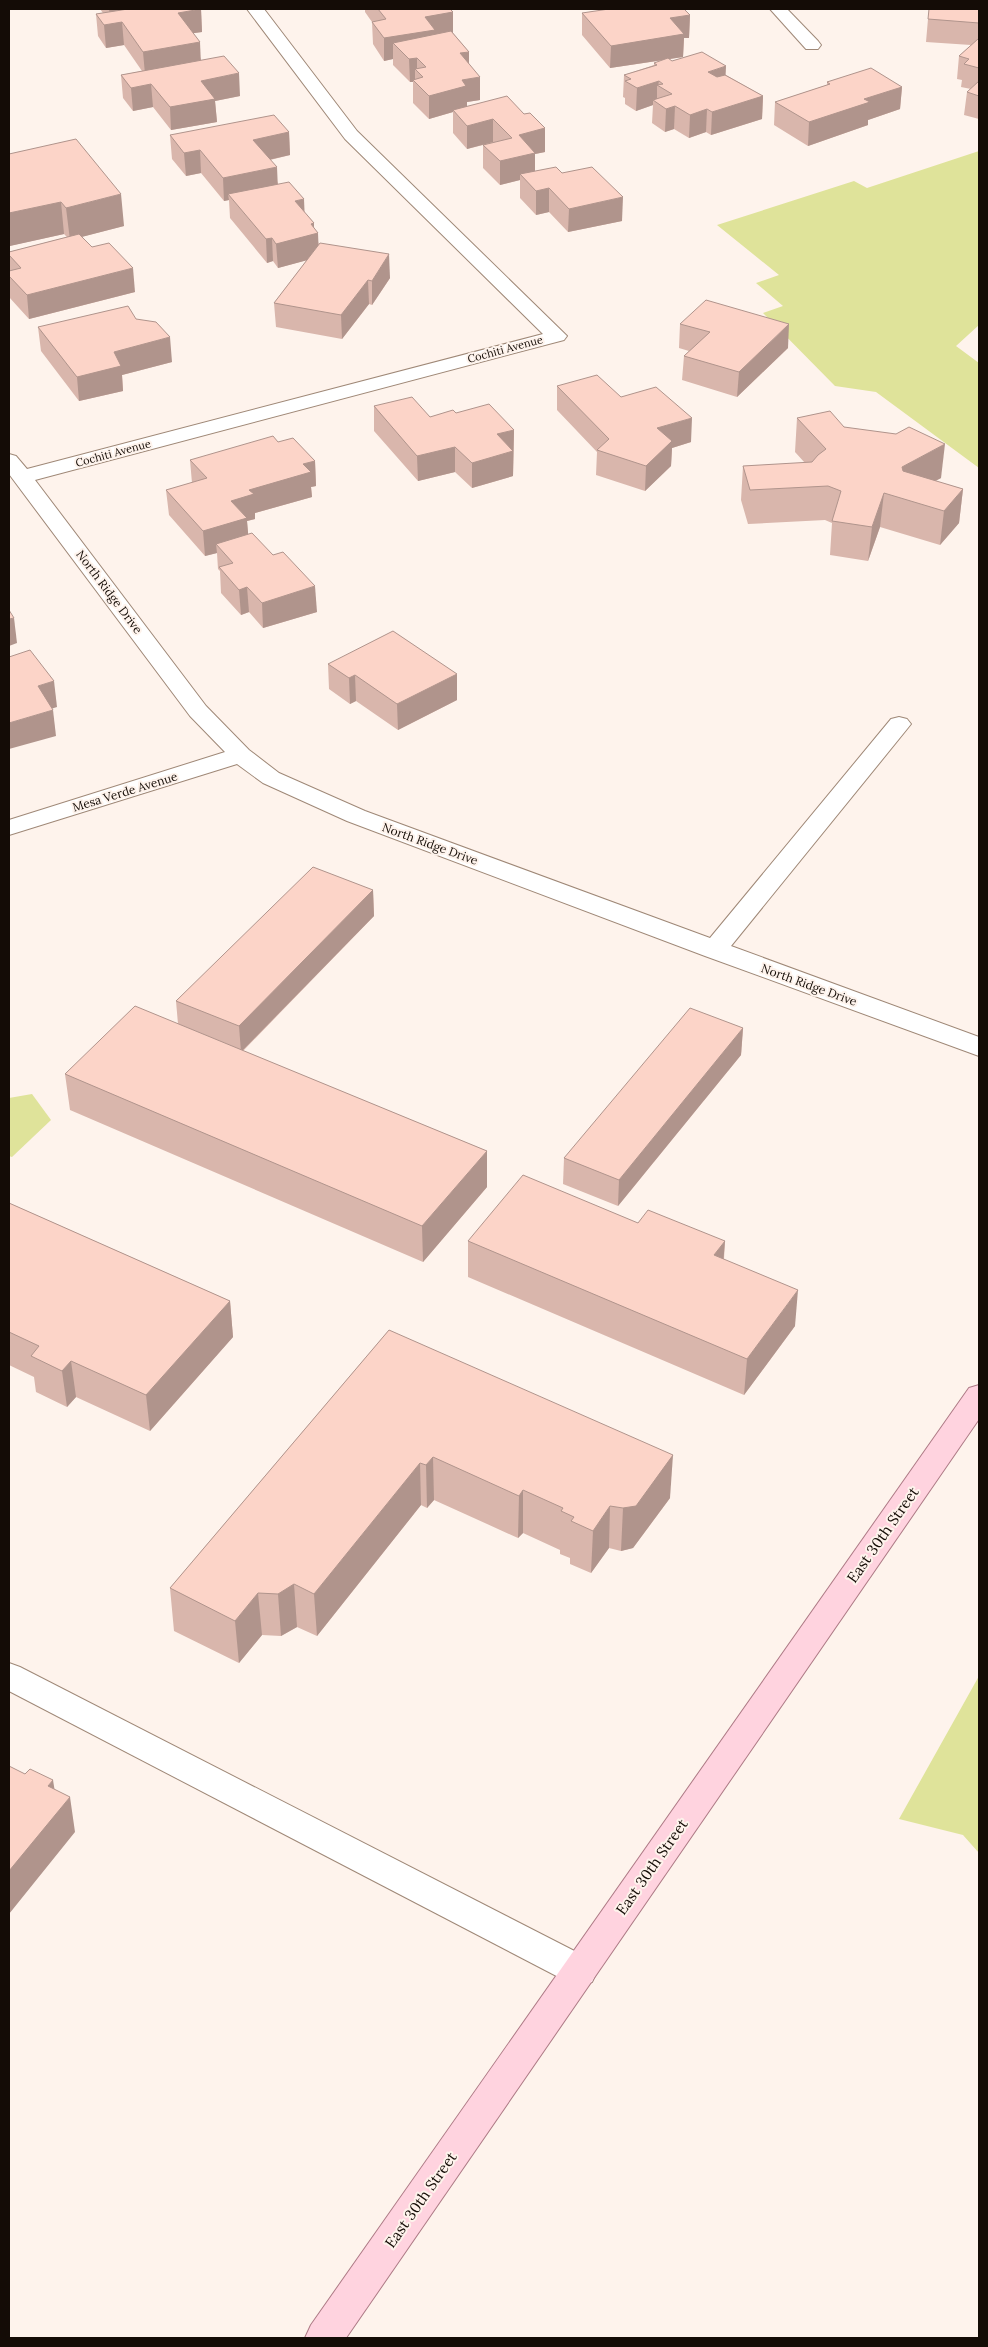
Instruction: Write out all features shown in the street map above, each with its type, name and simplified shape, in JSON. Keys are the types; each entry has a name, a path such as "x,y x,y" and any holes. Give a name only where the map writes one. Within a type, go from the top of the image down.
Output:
{"main road":[{"name":"East 30th Street","path":"324,2338 979,1396"}],"street":[{"name":"Cochiti Avenue","path":"15,469 557,336 351,135 255,9"},
{"path":"778,9 812,45"},
{"name":"North Ridge Drive","path":"15,469 198,711 241,755 271,778 340,810 979,1047"},
{"path":"714,950 899,724"},
{"name":"Mesa Verde Avenue","path":"9,828 241,755"},
{"path":"9,1676 580,1971"}],"green space":[{"path":"979,151 979,325 956,346 979,363 979,468 876,392 835,386 763,313 783,306 756,283 779,275 717,225 854,181 867,188"},
{"path":"32,1094 51,1120 12,1157 9,1156 9,1098"},
{"path":"979,1676 979,1853 963,1835 899,1819"}],"building":[{"path":"128,9 201,9 178,13 200,42 143,52 122,22 104,25 96,14"},
{"path":"378,9 450,9 453,12 425,17 435,30 384,38 372,22 386,19"},
{"path":"609,9 684,9 690,15 670,18 684,34 611,46 582,13"},
{"path":"929,9 979,9 979,23 928,19"},
{"path":"451,31 469,52 460,53 480,77 462,80 466,86 429,96 413,80 423,77 415,69 426,67 417,58 409,59 393,43"},
{"path":"978,39 979,68 964,64 969,59 959,56"},
{"path":"702,52 726,66 708,72 717,77 725,75 763,96 712,112 707,109 690,115 675,106 666,109 653,100 672,94 657,85 663,84 659,81 637,88 625,81 631,79 624,75 657,65 654,63 668,58 672,61"},
{"path":"224,56 239,73 201,81 215,99 170,107 151,84 131,88 121,75"},
{"path":"871,68 902,87 864,99 870,102 809,122 775,102 830,84 827,82"},
{"path":"979,81 979,96 967,92"},
{"path":"507,96 524,114 530,113 545,128 519,135 535,153 500,161 483,145 512,138 493,119 467,126 453,110"},
{"path":"274,115 289,132 253,140 277,167 223,178 200,150 184,153 170,135"},
{"path":"76,139 121,194 66,208 61,202 9,213 9,154"},
{"path":"556,167 562,173 592,167 623,197 569,209 549,188 536,191 520,174"},
{"path":"289,182 304,199 295,201 314,223 311,224 318,233 276,244 272,238 266,239 228,194"},
{"path":"79,234 92,247 109,243 133,268 27,295 9,276 9,271 21,268 9,255 9,252"},
{"path":"320,243 389,254 372,281 368,280 341,315 274,303"},
{"path":"706,300 789,324 739,372 684,356 710,332 680,324"},
{"path":"128,306 136,319 156,322 170,337 114,352 121,366 77,377 38,327"},
{"path":"597,375 621,397 656,387 692,418 657,428 672,441 646,466 597,450 609,439 557,386"},
{"path":"412,397 430,417 453,410 456,413 489,404 514,430 497,434 513,451 472,463 455,447 417,456 374,406"},
{"path":"830,411 844,427 896,434 909,427 945,444 902,467 903,471 963,489 944,511 884,493 872,527 832,521 841,491 828,486 750,490 743,466 812,462 826,449 797,418"},
{"path":"273,436 278,442 293,438 315,461 303,464 311,472 249,490 254,494 231,501 247,518 203,531 166,490 207,478 190,460"},
{"path":"252,533 273,555 283,552 315,586 262,603 247,587 239,590 219,567 233,563 216,544"},
{"path":"9,610 14,618 9,619"},
{"path":"393,631 457,674 397,704 355,675 349,678 328,664"},
{"path":"30,650 54,681 38,686 53,710 9,723 9,657"},
{"path":"313,867 373,890 239,1026 176,1001"},
{"path":"135,1006 487,1151 422,1226 65,1074"},
{"path":"690,1008 743,1028 619,1180 564,1158"},
{"path":"523,1175 638,1223 648,1210 725,1241 714,1255 798,1290 747,1359 468,1241"},
{"path":"9,1203 230,1301 146,1395 71,1361 62,1371 31,1356 39,1346 9,1332"},
{"path":"389,1330 673,1455 636,1506 623,1508 610,1506 593,1531 571,1521 574,1517 561,1511 563,1508 523,1490 519,1496 433,1457 426,1465 420,1463 314,1594 294,1584 278,1594 258,1593 235,1621 170,1588"},
{"path":"9,1766 25,1774 30,1769 53,1780 48,1786 70,1797 9,1871"}]}
